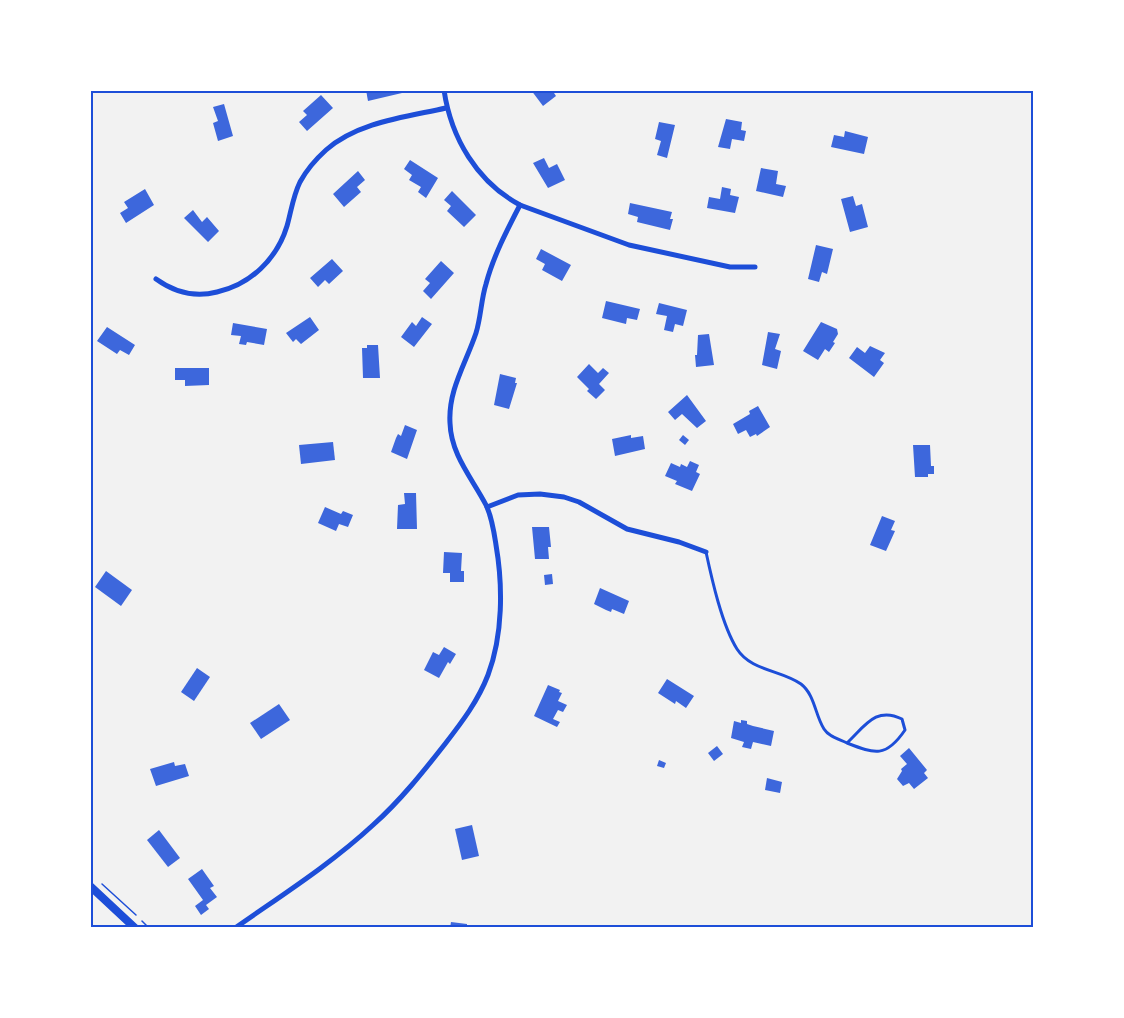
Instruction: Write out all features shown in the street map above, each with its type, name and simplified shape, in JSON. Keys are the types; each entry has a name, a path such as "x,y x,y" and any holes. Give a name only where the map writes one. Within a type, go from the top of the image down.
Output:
{"main road":[{"path":"90,886 135,928"}],"street":[{"path":"444,90 446,108 459,140 478,172 492,186 520,205 629,245 730,267 755,267"},
{"path":"156,279 170,288 192,294 218,292 243,282 266,264 279,245 300,183 325,151 339,140 360,129 446,108"},
{"path":"235,928 320,868 373,825 423,772 474,704 482,689 494,656 499,619 499,564 486,507 457,456 451,436 450,409 453,390 476,332 491,266 520,205"},
{"path":"486,507 504,499 533,494 564,497 579,502 627,529 679,542 706,552"}],"lane":[{"path":"706,552 729,632 738,650 750,662 802,685 816,706 824,728 832,737 847,743 870,752 885,752 899,740 905,730 902,719 891,713 877,715 847,743"}],"building":[{"path":"366,90 401,90 402,93 368,101"},
{"path":"531,90 552,90 556,96 543,106"},
{"path":"321,95 333,108 307,131 299,122 307,115 303,111"},
{"path":"224,104 233,136 218,141 213,123 218,121 213,107"},
{"path":"726,119 742,122 741,130 746,131 744,141 732,139 730,149 718,147"},
{"path":"659,122 675,125 667,158 657,155 661,141 655,139"},
{"path":"845,131 868,137 864,154 831,147 834,135 844,137"},
{"path":"544,158 549,168 557,164 565,180 548,188 533,163"},
{"path":"410,160 438,178 426,198 418,192 421,187 409,180 412,175 404,169"},
{"path":"761,168 778,171 776,184 786,186 783,197 756,191"},
{"path":"358,171 365,180 357,187 361,192 344,207 333,194"},
{"path":"722,187 731,189 730,195 739,197 735,213 707,208 709,197 720,199"},
{"path":"145,189 154,205 126,223 120,213 128,208 124,202"},
{"path":"452,191 476,215 464,227 447,211 451,206 444,200"},
{"path":"853,196 856,206 862,204 868,227 850,232 841,199"},
{"path":"630,203 672,212 670,230 637,222 638,217 628,214"},
{"path":"193,210 202,222 207,217 219,231 208,242 184,218"},
{"path":"816,245 833,249 827,274 822,272 819,282 808,279"},
{"path":"541,249 571,265 562,281 542,270 545,264 536,259"},
{"path":"332,259 343,271 329,284 325,280 318,287 310,278"},
{"path":"441,261 454,273 431,299 423,291 430,283 425,279"},
{"path":"606,301 640,309 637,320 627,318 626,324 602,318"},
{"path":"659,303 687,310 683,326 675,324 673,332 664,330 667,316 656,314"},
{"path":"310,317 319,330 301,344 296,339 293,342 286,333"},
{"path":"422,317 432,324 414,347 401,337 412,322 416,326"},
{"path":"821,322 837,329 838,334 829,352 825,349 818,360 803,351"},
{"path":"233,323 267,329 264,345 247,342 246,345 239,344 241,336 231,335"},
{"path":"107,327 135,345 129,355 120,350 117,354 97,341"},
{"path":"768,332 780,334 775,349 781,351 777,369 762,365"},
{"path":"709,334 714,365 696,367 698,335"},
{"path":"367,345 378,345 380,378 363,378 362,348 367,348"},
{"path":"870,346 885,353 880,360 884,363 874,377 849,358 857,347 865,353"},
{"path":"589,364 598,373 603,368 609,373 599,384 605,390 596,399 577,377"},
{"path":"175,368 209,368 209,385 185,386 185,380 175,380"},
{"path":"500,374 516,378 515,383 517,383 509,409 494,405"},
{"path":"687,395 706,421 697,428 682,414 675,420 668,412"},
{"path":"758,406 770,427 757,436 756,434 750,437 746,430 738,434 733,424 750,414 749,411"},
{"path":"405,425 417,430 407,459 391,452 398,434 401,436"},
{"path":"631,435 631,438 643,436 645,449 615,456 612,439"},
{"path":"683,435 689,440 685,445 679,440"},
{"path":"333,442 335,460 301,464 299,445"},
{"path":"913,445 930,445 931,466 934,466 934,474 928,474 928,477 915,477"},
{"path":"690,461 699,465 696,472 700,474 692,491 675,484 677,481 665,476 671,463 687,467"},
{"path":"404,493 416,493 417,529 397,529 398,505 405,504"},
{"path":"325,507 341,514 343,511 353,515 348,527 339,524 336,531 318,523"},
{"path":"882,516 895,521 891,530 895,531 886,551 870,545"},
{"path":"532,527 549,527 551,547 548,547 549,559 535,559"},
{"path":"444,552 462,553 461,571 464,571 464,582 450,582 450,573 443,573"},
{"path":"106,571 132,590 121,606 95,587"},
{"path":"552,574 553,584 545,585 544,575"},
{"path":"600,588 629,601 624,614 612,609 611,612 594,604"},
{"path":"444,647 456,654 450,664 448,662 439,678 424,670 433,652 439,655"},
{"path":"197,668 210,677 194,701 181,692"},
{"path":"667,679 694,696 686,708 658,693"},
{"path":"548,685 560,690 559,692 562,693 558,701 567,705 563,712 558,710 553,719 560,722 557,727 534,716"},
{"path":"279,704 290,720 261,739 250,723"},
{"path":"741,720 747,721 747,724 774,731 771,746 753,742 751,749 742,747 744,742 731,738 734,721 741,723"},
{"path":"717,746 723,754 714,761 708,753"},
{"path":"909,748 927,770 924,773 928,778 914,789 909,783 903,786 897,779 901,769 907,764 900,756"},
{"path":"659,760 666,763 664,768 657,766"},
{"path":"174,762 175,766 185,764 189,776 156,786 150,769"},
{"path":"767,778 782,782 780,793 765,790"},
{"path":"472,825 479,856 462,860 455,829"},
{"path":"159,830 180,858 168,867 147,840"},
{"path":"202,869 214,886 210,888 217,897 206,905 209,909 201,915 195,906 203,900 188,879"},
{"path":"451,922 467,924 467,928 450,928"}]}
